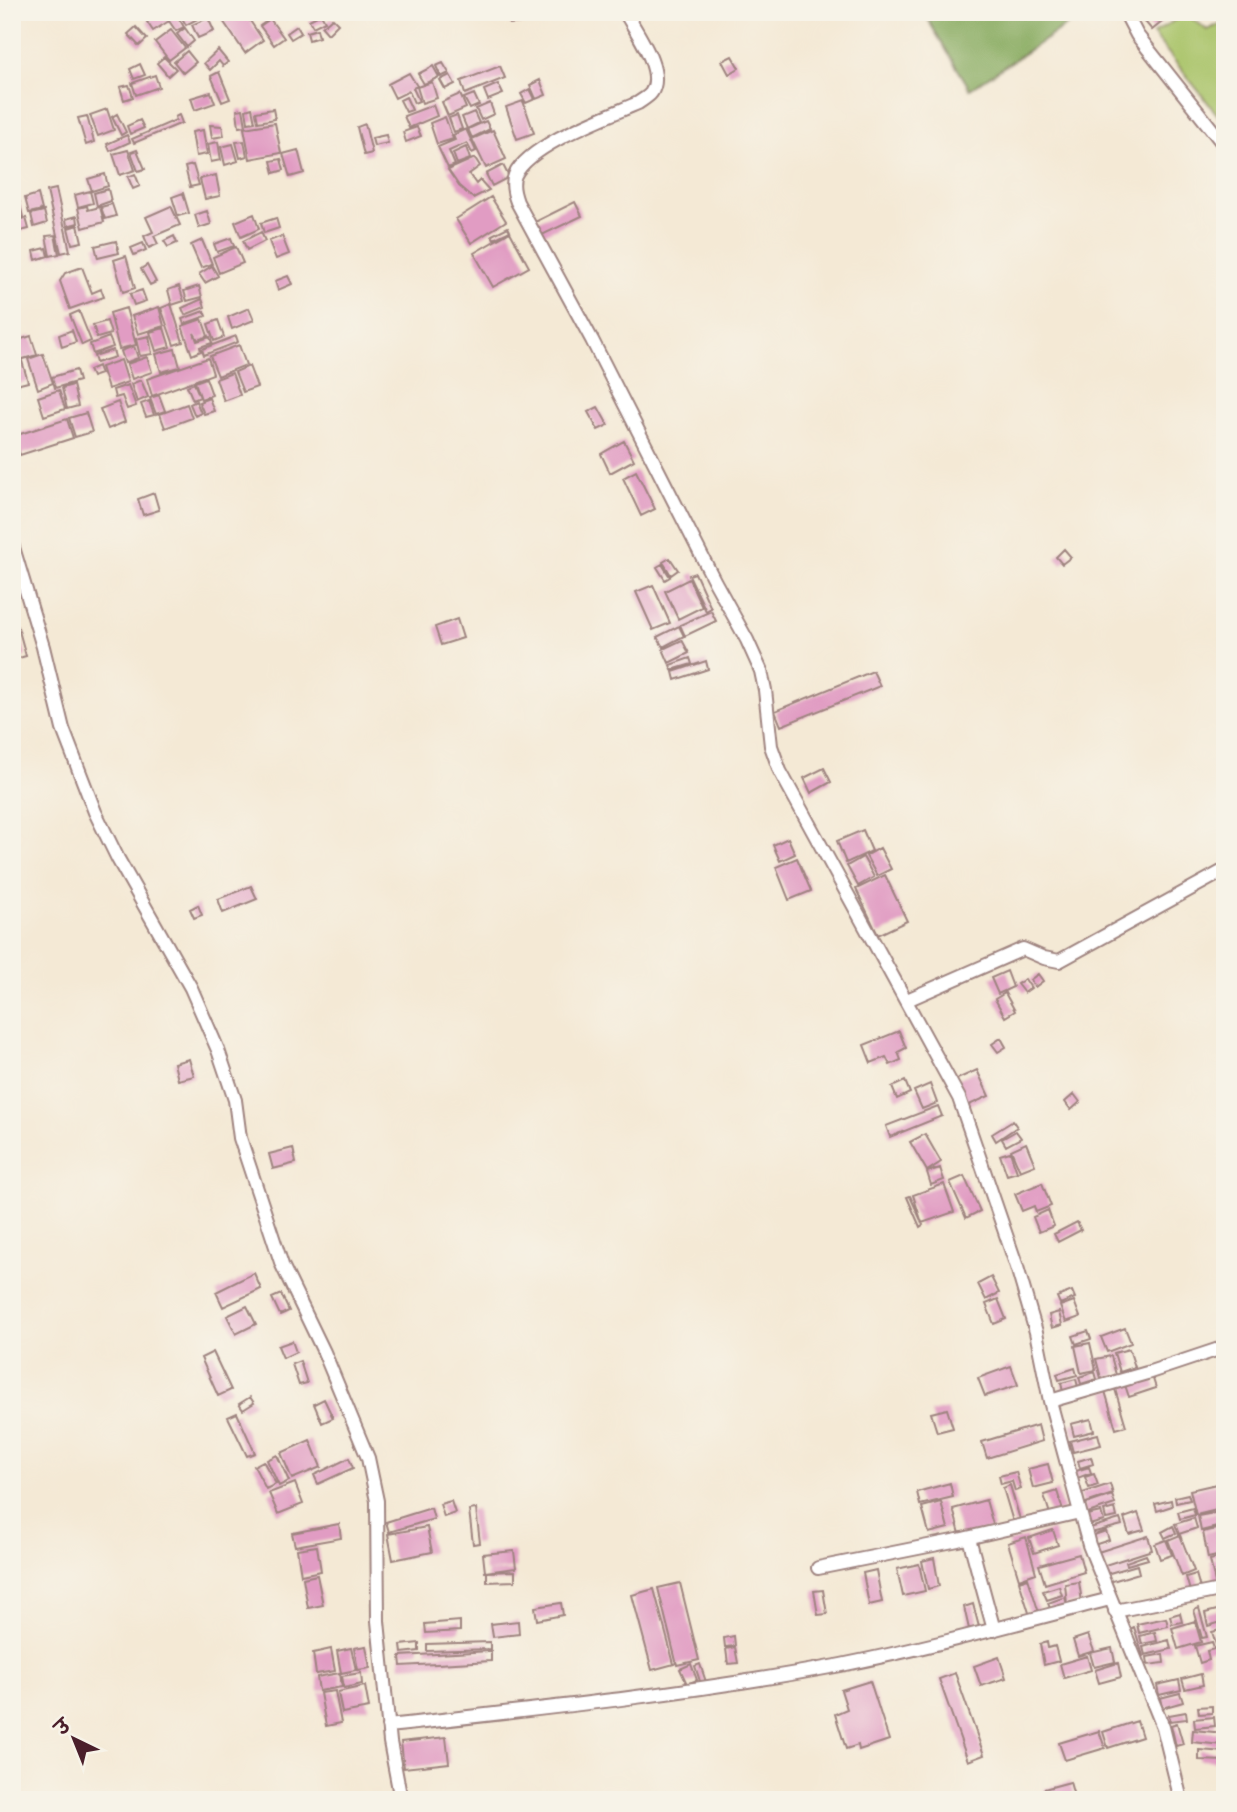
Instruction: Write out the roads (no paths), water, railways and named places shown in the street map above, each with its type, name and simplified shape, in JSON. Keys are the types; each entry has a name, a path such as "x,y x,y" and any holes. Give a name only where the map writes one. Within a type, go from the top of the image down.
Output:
{"street":[{"path":"625,12 653,65 656,82 651,94 638,103 543,148 526,161 514,177 513,190 747,640 761,671 771,746 780,771 959,1098 982,1160 1036,1332 1050,1401 1089,1545 1163,1727 1181,1800"},
{"path":"1125,12 1137,35 1225,146"},
{"path":"12,544 43,647 63,729 95,812 118,859 191,988 218,1050 235,1100 240,1138 282,1265 324,1352 368,1458 377,1501 378,1621 388,1726 401,1800"},
{"path":"907,1000 1023,949 1059,961 1225,870"},
{"path":"1050,1401 1225,1347"},
{"path":"818,1569 969,1538 1080,1511"},
{"path":"969,1538 994,1630"},
{"path":"388,1726 611,1701 842,1665 1112,1605 1225,1589"}]}
